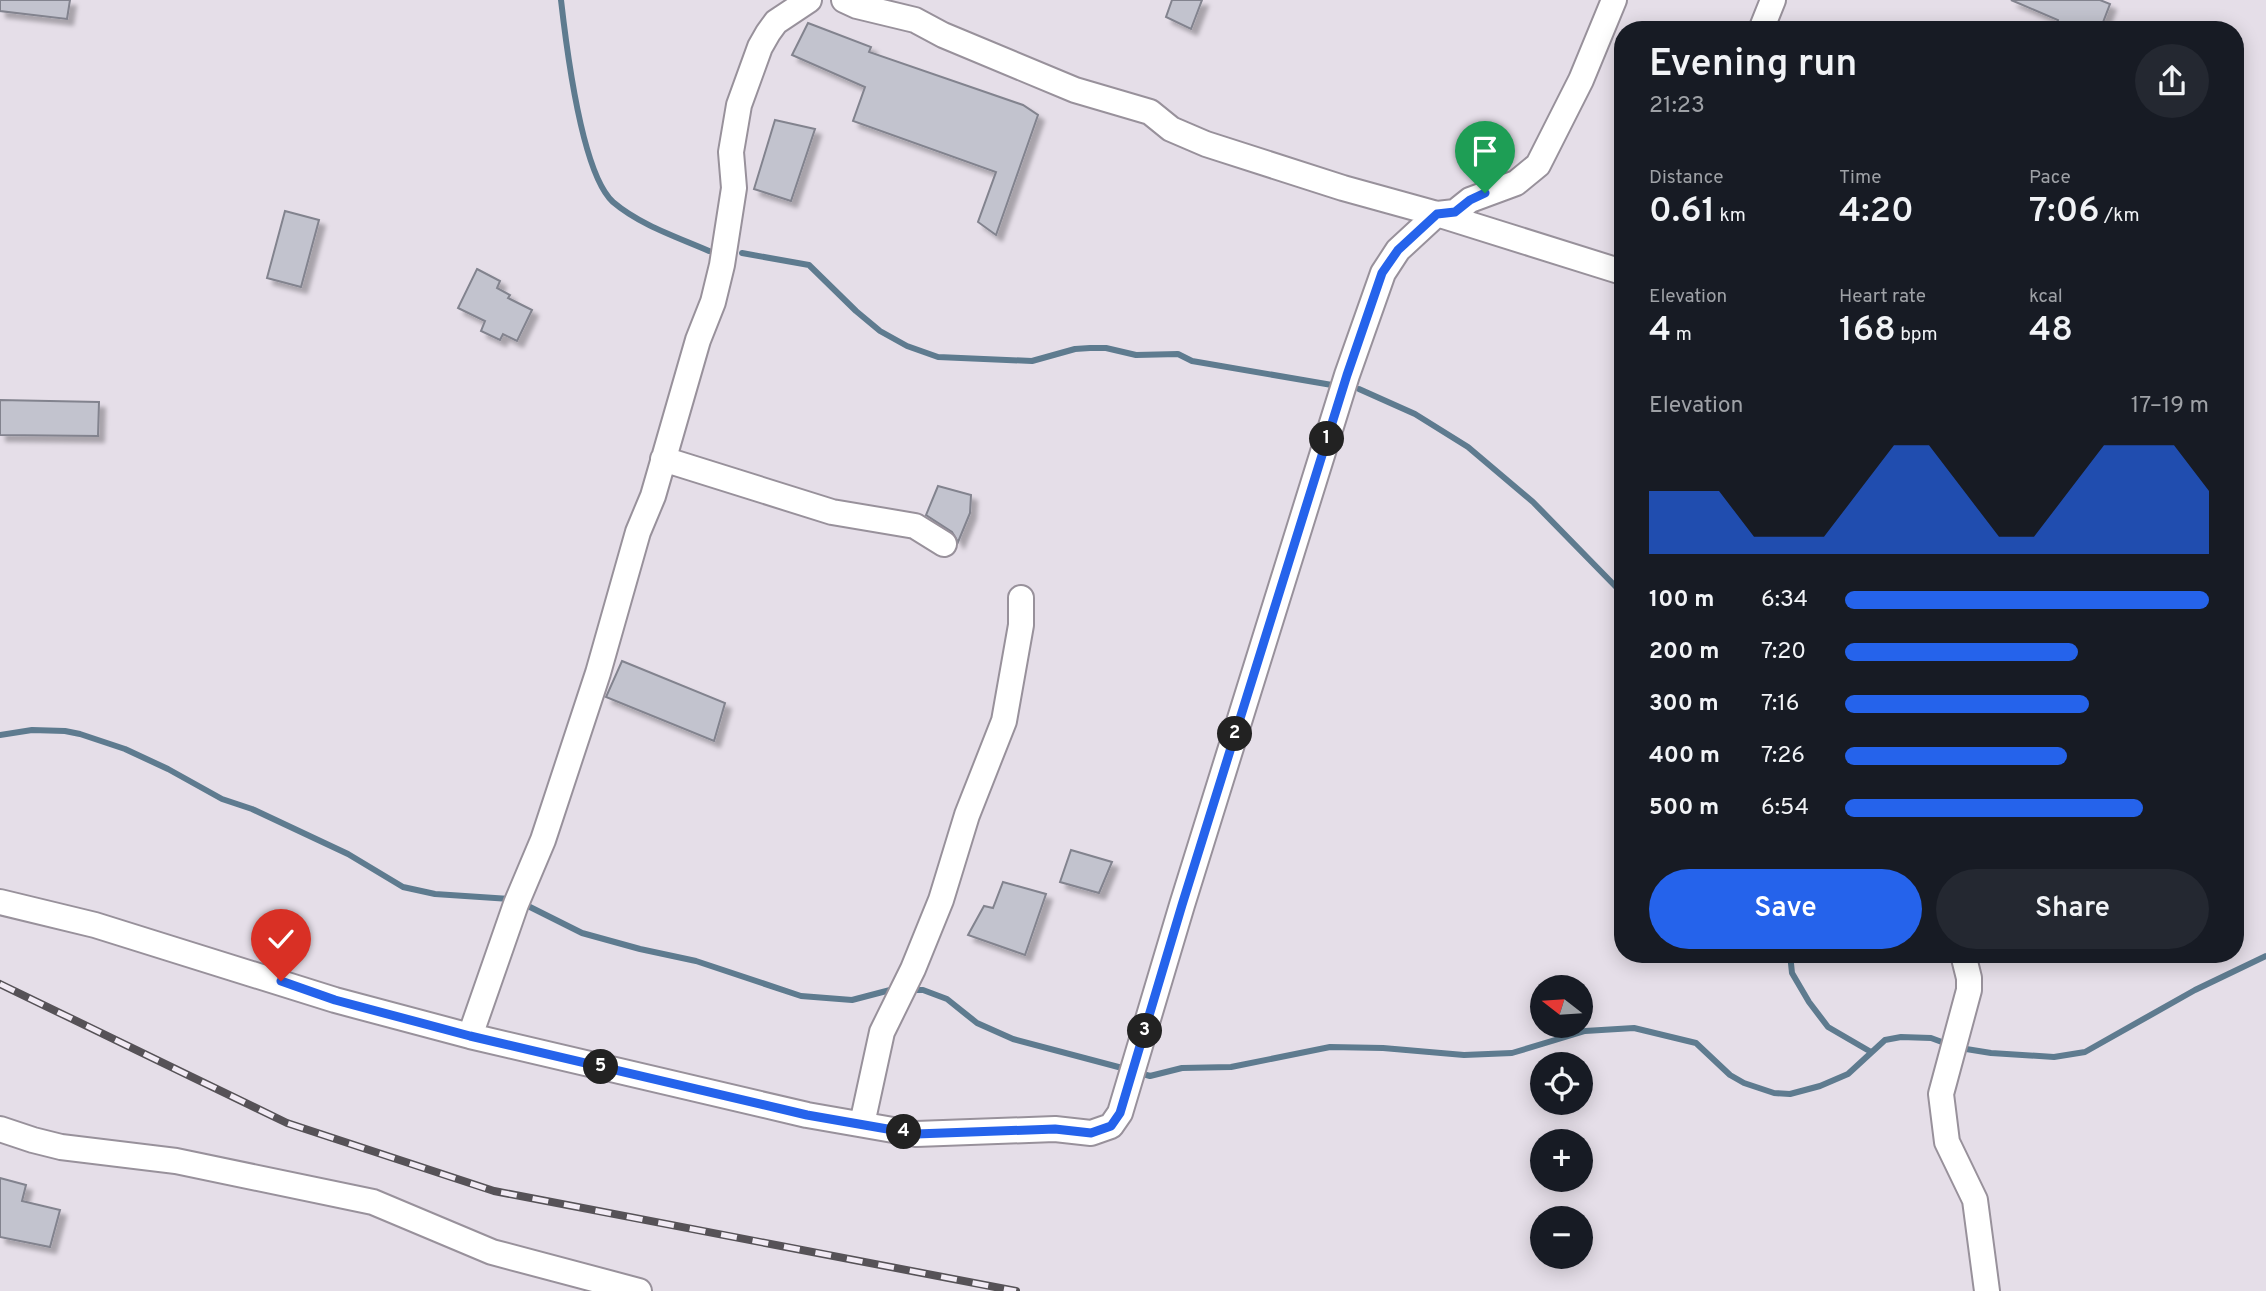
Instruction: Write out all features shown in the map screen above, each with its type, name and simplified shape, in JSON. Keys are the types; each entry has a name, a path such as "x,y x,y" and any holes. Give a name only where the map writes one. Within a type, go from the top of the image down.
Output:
{"street":[{"path":"470,1036 516,904 543,840 598,673 638,532 653,496 698,340 713,302 722,265 734,188 732,152 738,105 768,33 776,22 809,0"},
{"path":"844,0 857,6 915,20 943,35 1076,90 1150,112 1171,129 1206,144 1614,269"},
{"path":"0,902 95,925 335,1000 470,1036 807,1115 916,1134 1055,1129 1091,1133 1111,1126 1120,1113 1351,362 1382,273 1398,250 1437,214 1455,212 1470,200 1516,183 1538,165 1581,80 1614,0"},
{"path":"1765,21 1773,0"},
{"path":"663,459 832,512 915,526 944,544"},
{"path":"862,1124 882,1031 913,970 941,900 967,815 1004,721 1021,625 1021,598"},
{"path":"1965,963 1969,990 1941,1094 1947,1142 1975,1200 1987,1291"},
{"path":"0,1129 61,1147 176,1161 373,1202 492,1252 639,1291"}],"building":[{"path":"0,0 70,0 67,19 0,11"},
{"path":"1172,0 1202,0 1191,29 1166,17"},
{"path":"2011,0 2100,0 2110,4 2103,21 2058,20"},
{"path":"808,23 871,47 869,52 1023,105 1038,115 996,235 978,222 996,172 853,121 865,87 792,55"},
{"path":"775,120 815,129 791,201 754,189"},
{"path":"285,211 319,220 301,287 267,278"},
{"path":"477,269 500,281 497,288 510,295 508,298 532,310 517,341 503,334 500,340 481,331 485,321 458,308"},
{"path":"0,400 99,402 98,436 0,435"},
{"path":"938,486 971,495 970,513 958,542 952,532 926,515"},
{"path":"622,661 725,703 714,741 606,697"},
{"path":"1071,850 1112,862 1099,893 1060,882"},
{"path":"1003,882 1046,894 1025,955 968,935 984,906 993,908"},
{"path":"0,1178 26,1185 22,1201 60,1210 50,1247 0,1237"}],"waterway":[{"path":"561,0 577,107 592,164 602,187 613,202 635,217 709,251"},
{"path":"742,253 809,265 880,331 907,346 938,357 1032,361 1075,349 1106,348 1136,355 1178,354 1192,361 1332,385"},
{"path":"1359,389 1415,414 1468,447 1533,502 1614,585"},
{"path":"0,735 32,730 80,734 125,749 222,799 252,809 348,854 403,887 435,894 510,899"},
{"path":"524,904 582,933 696,961 801,996 852,1000 894,989"},
{"path":"1960,1048 2054,1057 2085,1052 2195,990 2266,956"},
{"path":"1791,963 1792,973 1828,1027 1871,1052"},
{"path":"909,990 923,990 947,999 977,1023 1013,1039 1126,1069"},
{"path":"1136,1072 1150,1076 1182,1068 1231,1067 1330,1047 1383,1048 1464,1055 1512,1053 1585,1031 1634,1028 1696,1043 1730,1075 1744,1083 1774,1093 1790,1094 1820,1086 1848,1074 1885,1040 1901,1037 1931,1038 1950,1045"}],"railway":[{"path":"0,984 287,1123 494,1191 1016,1291"}],"route":[{"path":"281,981 335,1000 470,1036 807,1115 916,1134 1055,1129 1091,1133 1111,1126 1120,1113 1347,375 1382,273 1398,250 1437,214 1455,212 1470,200 1485,193"}]}
